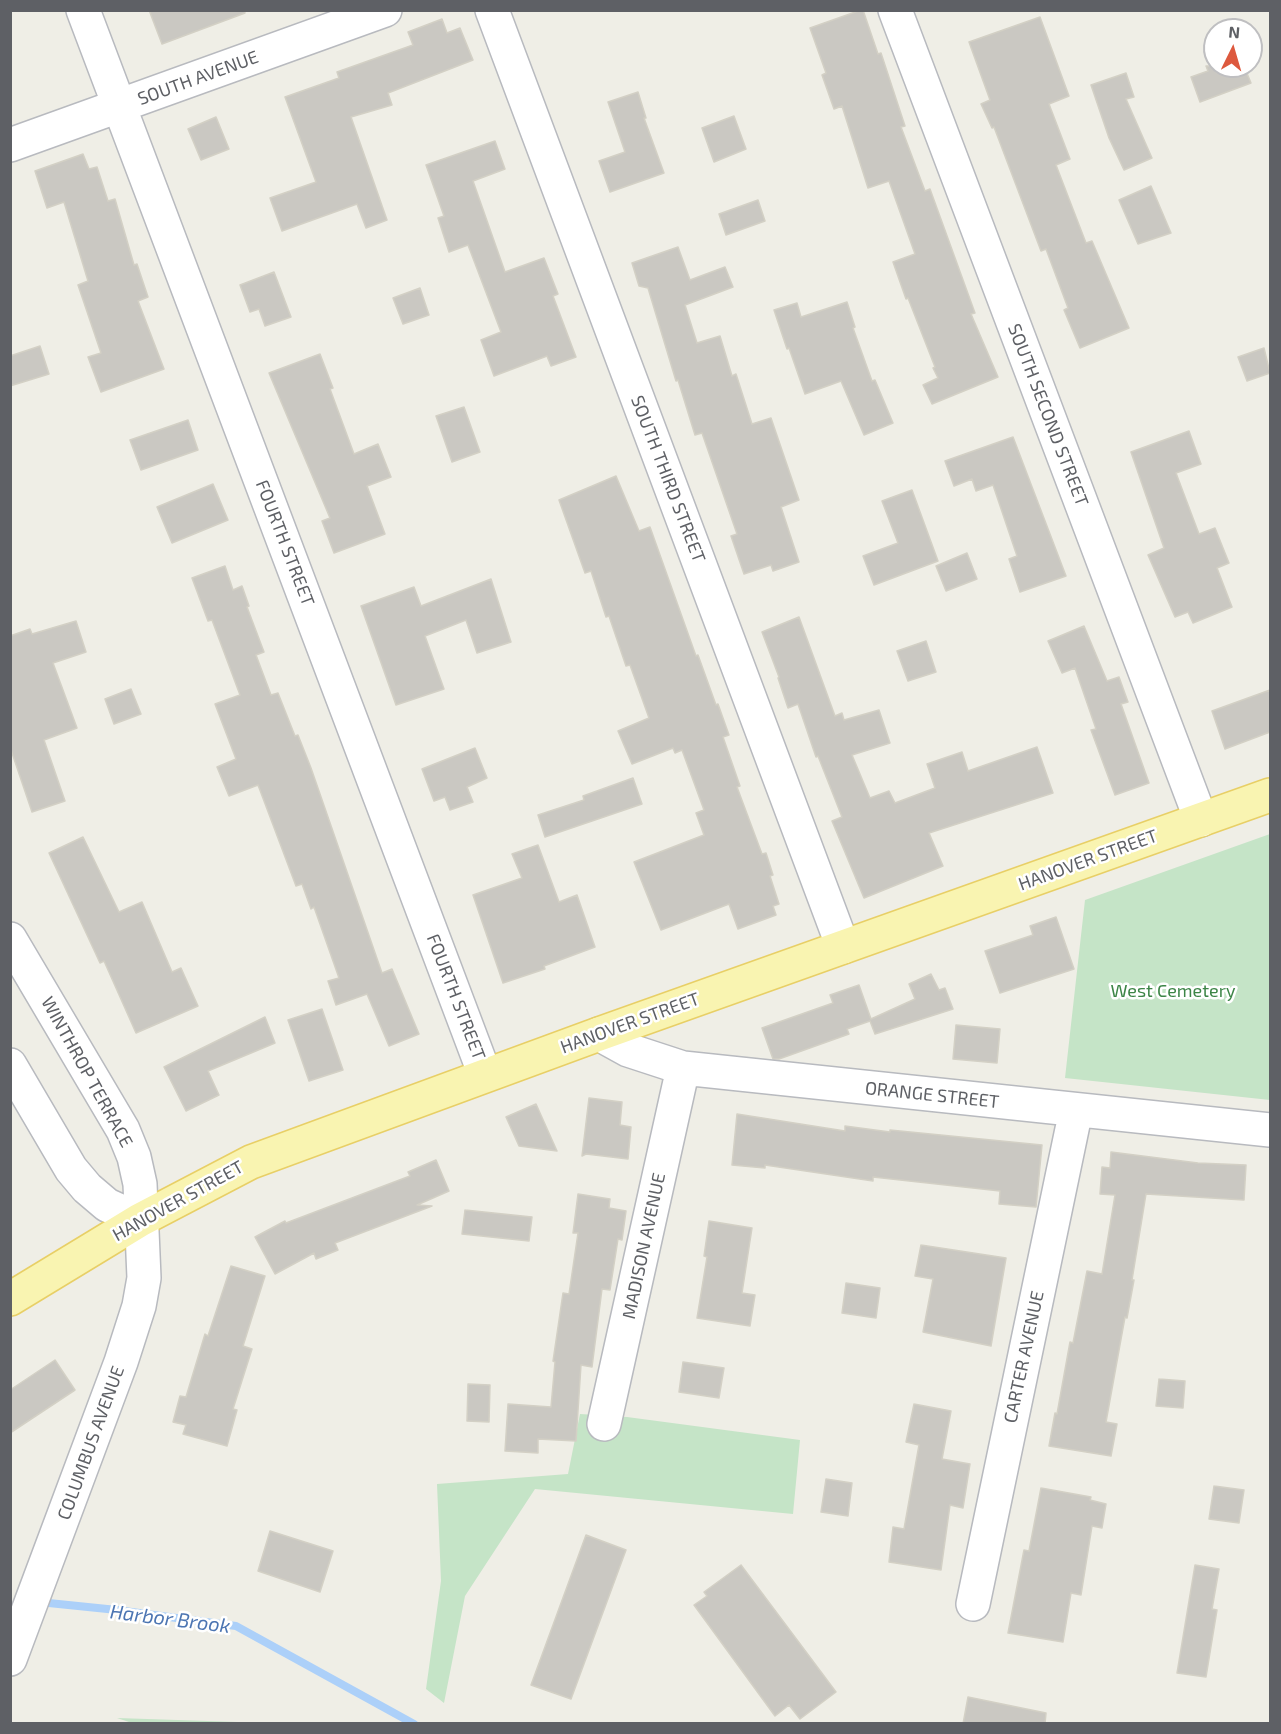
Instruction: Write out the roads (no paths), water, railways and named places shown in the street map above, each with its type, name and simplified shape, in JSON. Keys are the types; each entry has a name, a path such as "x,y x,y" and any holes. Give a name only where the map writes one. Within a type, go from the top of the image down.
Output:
{"main road":[{"name":"HANOVER STREET","path":"10,1299 140,1220 251,1162 485,1075 1270,795"}],"street":[{"name":"FOURTH STREET","path":"83,10 485,1075"},
{"name":"SOUTH AVENUE","path":"10,145 385,10"},
{"name":"SOUTH THIRD STREET","path":"492,10 843,947"},
{"name":"SOUTH SECOND STREET","path":"894,10 1201,820"},
{"name":"WINTHROP TERRACE","path":"10,939 123,1130 134,1157 140,1185 140,1220"},
{"name":"ORANGE STREET","path":"599,1034 628,1050 683,1068 1270,1130"},
{"path":"10,1065 71,1169 87,1188 107,1205 140,1220"},
{"name":"MADISON AVENUE","path":"604,1424 683,1068"},
{"name":"CARTER AVENUE","path":"973,1604 1076,1110"},
{"name":"COLUMBUS AVENUE","path":"10,1659 121,1362 139,1306 144,1278 140,1220"}],"waterway":[{"name":"Harbor Brook","path":"39,1602 236,1626 414,1724"}],"park label":[{"name":"West Cemetery","path":"1173,991"}]}
